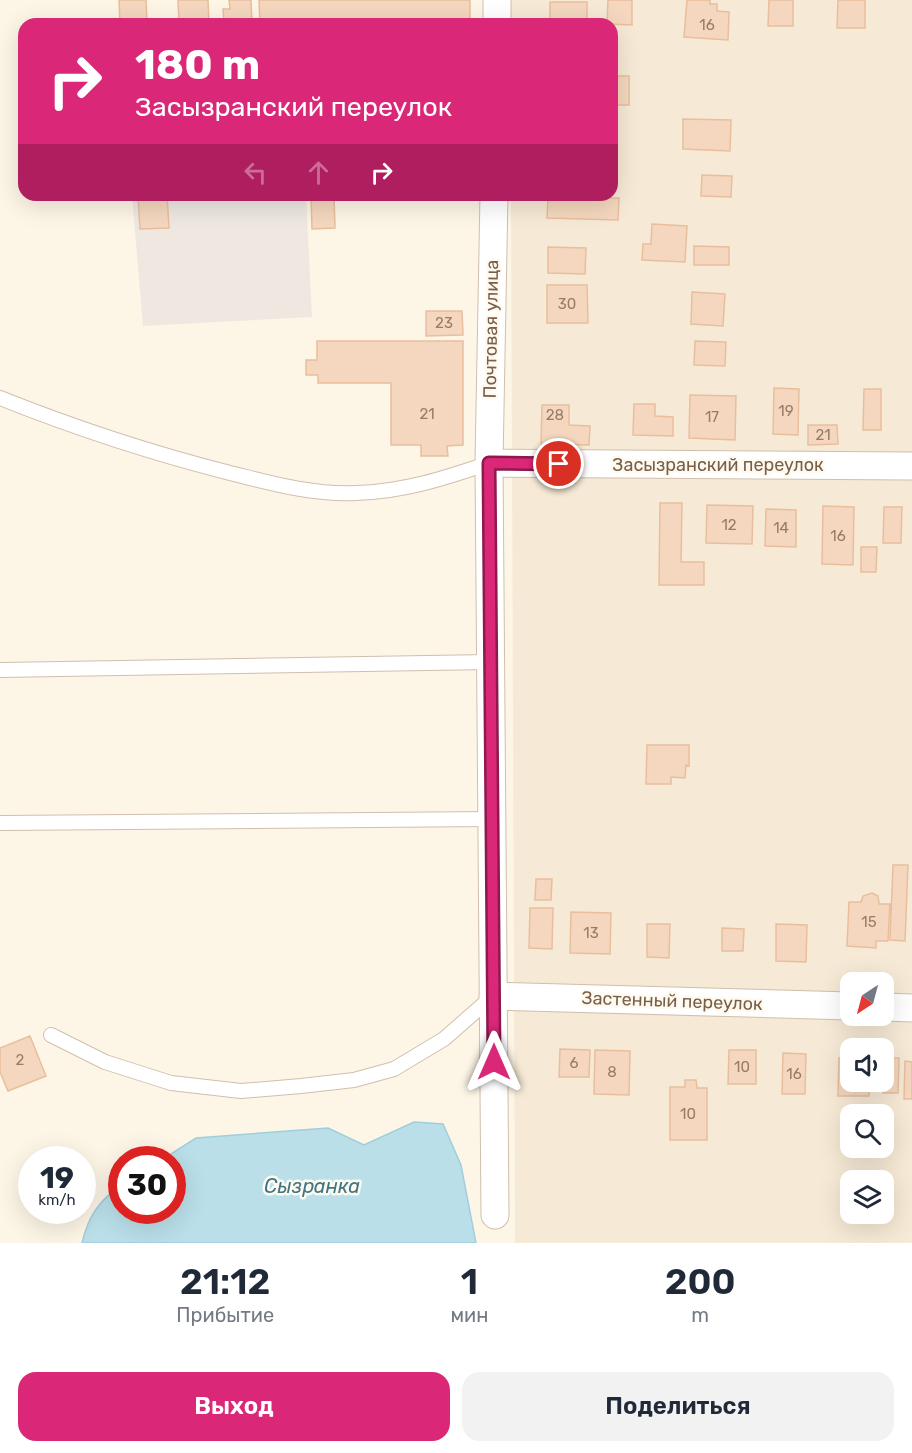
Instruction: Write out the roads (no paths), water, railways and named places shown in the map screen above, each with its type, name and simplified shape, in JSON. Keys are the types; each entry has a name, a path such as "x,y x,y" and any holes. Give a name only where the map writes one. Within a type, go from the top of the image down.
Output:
{"street":[{"path":"497,0 497,18"},
{"name":"Почтовая улица","path":"494,201 489,463 495,1215"},
{"name":"Засызранский переулок","path":"489,463 912,466"},
{"name":"Застенный переулок","path":"493,996 840,1006"},
{"path":"894,1007 912,1008"}],"lane":[{"path":"0,398 147,451 297,490 356,493 410,487 450,477 489,463"},
{"path":"0,670 490,662"},
{"path":"0,823 492,819"},
{"path":"51,1035 105,1062 171,1083 241,1091 301,1086 354,1080 394,1069 444,1039 493,996"}],"water":[{"name":"Сызранка","path":"414,1122 443,1124 461,1165 476,1243 82,1243 89,1224 96,1224 96,1210 108,1196 108,1224 186,1224 186,1146 183,1146 196,1138 328,1128 364,1145"}]}
